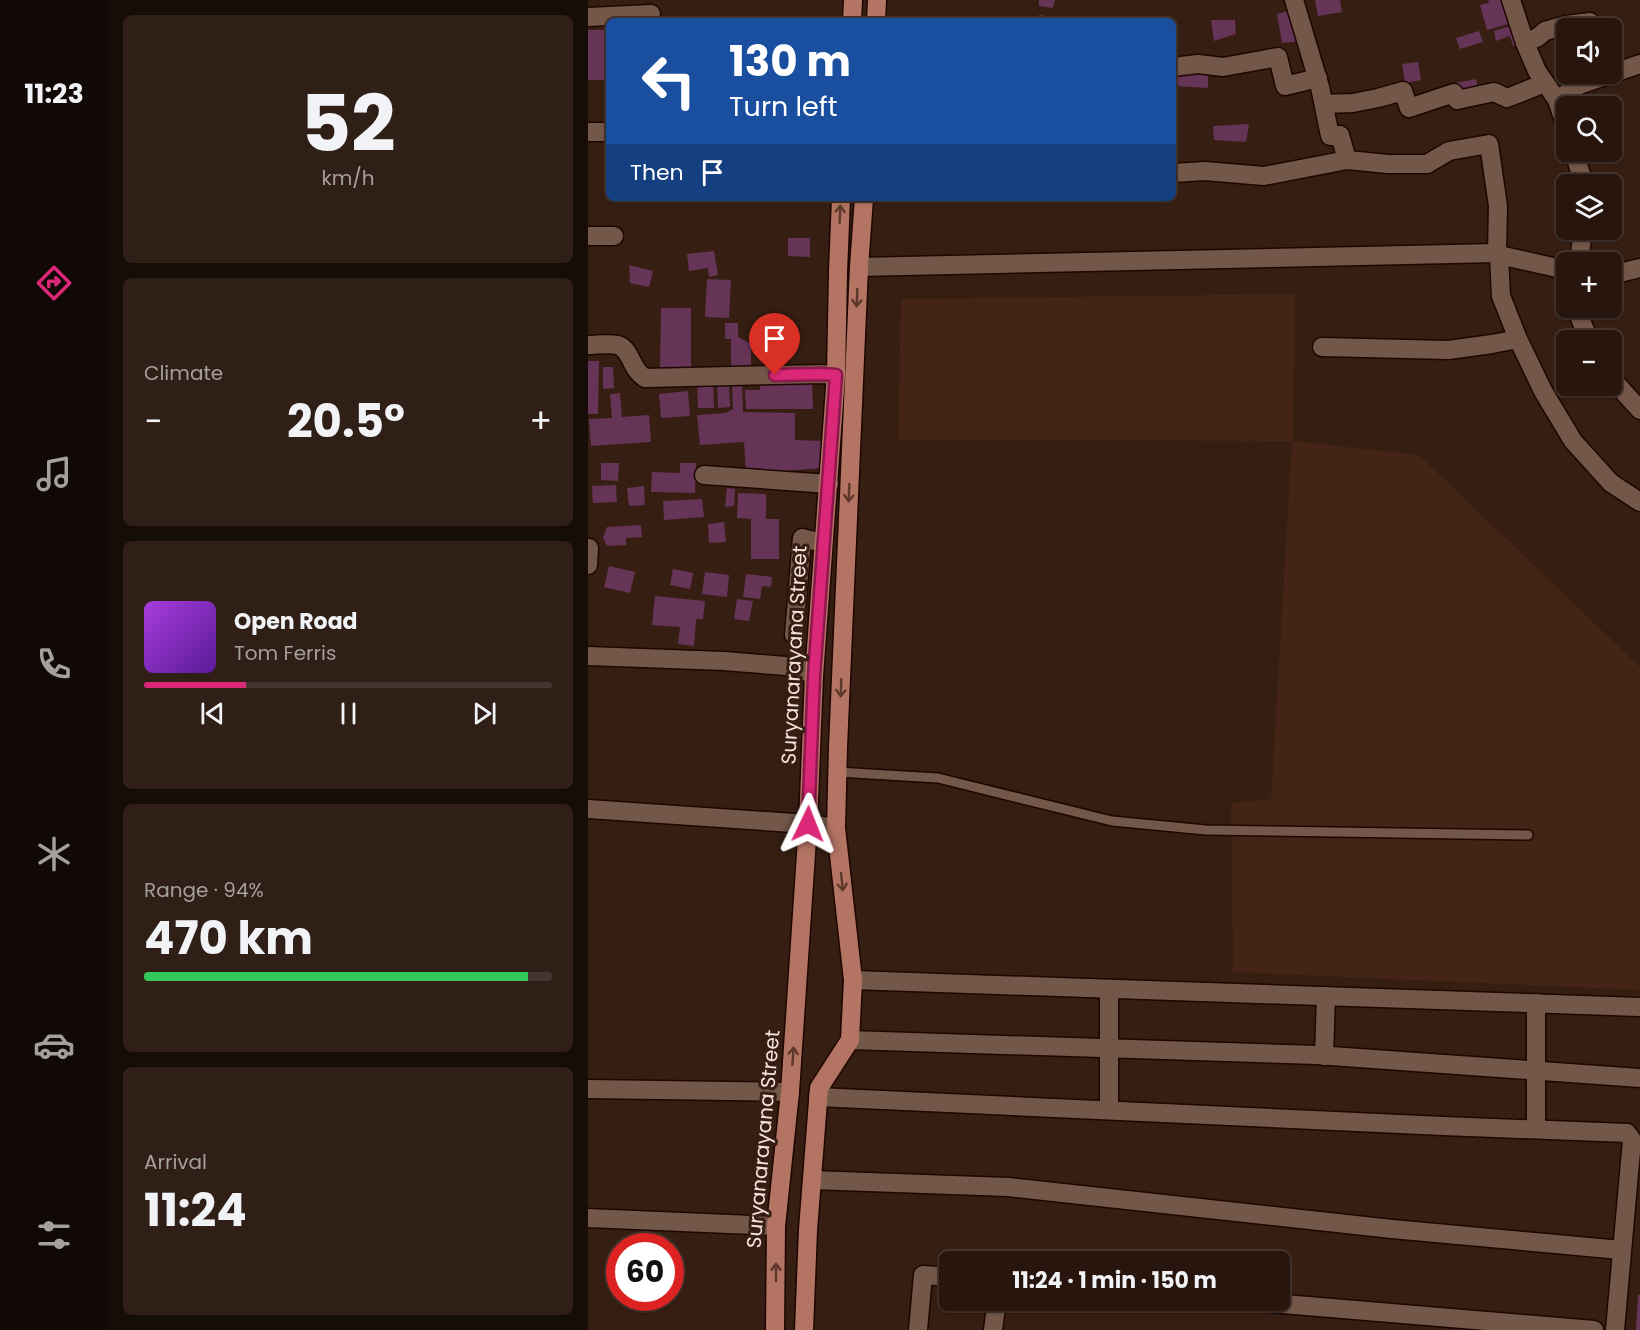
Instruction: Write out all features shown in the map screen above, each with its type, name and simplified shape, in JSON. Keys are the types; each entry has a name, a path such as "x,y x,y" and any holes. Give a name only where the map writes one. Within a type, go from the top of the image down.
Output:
{"main road":[{"path":"852,18 854,0"},
{"path":"876,18 877,0"},
{"name":"Suryanarayana Street","path":"775,1330 776,1226 790,1092 808,824 814,676 836,375 840,201"},
{"path":"804,1330 819,1088 850,1040 853,980 836,828 859,267 864,201"}],"street":[{"path":"1294,0 1318,78 1330,136 1340,135 1347,160"},
{"path":"1511,0 1537,71 1556,99"},
{"path":"588,17 651,14"},
{"path":"1525,43 1538,38 1545,31 1556,28"},
{"path":"1176,67 1197,64 1223,67 1278,57 1284,86 1318,78"},
{"path":"1563,96 1578,85 1640,64"},
{"path":"1324,104 1353,103 1403,91 1409,108 1454,93 1457,100 1494,92 1507,98 1545,83"},
{"path":"588,132 606,132"},
{"path":"1176,173 1205,171 1264,176 1347,160 1388,164 1427,164 1449,151 1489,144 1498,206 1501,296 1518,339 1543,391 1572,441 1611,483 1640,502"},
{"path":"588,236 614,236"},
{"path":"859,267 1498,254 1556,268"},
{"path":"1622,272 1640,268"},
{"path":"1322,347 1448,350 1518,339"},
{"path":"588,345 621,346 627,350 635,369 645,378 836,375"},
{"path":"1622,390 1640,410"},
{"path":"704,476 829,484"},
{"path":"794,635 802,538 823,543"},
{"path":"588,656 724,661 800,667 814,676"},
{"path":"588,809 808,824 836,828"},
{"path":"853,980 1640,1007"},
{"path":"1109,988 1109,1109"},
{"path":"1324,1056 1326,996"},
{"path":"1536,1003 1536,1130"},
{"path":"850,1040 1324,1056 1640,1078"},
{"path":"588,1089 790,1092"},
{"path":"818,1097 1627,1133 1636,1140 1621,1250 1615,1330"},
{"path":"812,1180 1008,1187 1392,1229 1621,1250"},
{"path":"588,1218 776,1226"},
{"path":"918,1330 923,1275 939,1276"},
{"path":"1290,1305 1494,1326 1594,1330"},
{"path":"993,1330 996,1311"}],"lane":[{"path":"837,772 938,778 1112,821 1195,829 1528,835"}],"shaded area":[{"path":"1295,294 1293,441 1419,455 1640,667 1640,990 1233,972 1231,803 1271,799 1292,441 898,440 901,299"}],"building":[{"path":"1039,0 1055,0 1053,8 1039,6"},
{"path":"1315,0 1340,0 1342,12 1318,16"},
{"path":"1489,0 1506,0 1512,23 1487,30 1480,5 1488,3"},
{"path":"1292,10 1302,41 1282,43 1277,14"},
{"path":"1039,15 1053,18 1038,18"},
{"path":"1211,20 1235,20 1236,34 1214,41"},
{"path":"1517,24 1522,43 1513,46 1510,36 1496,41 1494,31"},
{"path":"588,30 605,30 604,80 588,80"},
{"path":"1479,31 1483,42 1460,49 1456,38"},
{"path":"1418,62 1421,80 1405,83 1402,64"},
{"path":"1176,67 1208,69 1208,88 1176,86"},
{"path":"1476,79 1479,93 1459,97 1456,83"},
{"path":"1249,124 1246,142 1214,140 1213,126"},
{"path":"788,238 810,238 810,257 788,256"},
{"path":"714,251 718,275 709,277 708,268 689,271 687,254"},
{"path":"629,265 653,271 649,287 630,283"},
{"path":"707,279 731,280 729,318 705,317"},
{"path":"661,308 691,308 691,370 660,370"},
{"path":"725,323 738,323 738,337 751,344 751,368 731,368 731,339 725,339"},
{"path":"588,361 599,361 598,414 588,414"},
{"path":"603,367 613,367 614,388 603,389"},
{"path":"713,381 714,408 698,408 697,382"},
{"path":"717,382 729,382 730,407 718,408"},
{"path":"812,382 813,409 746,409 745,390 760,390 760,385"},
{"path":"732,383 742,383 743,412 795,413 795,440 824,441 824,468 746,471 744,442 700,445 697,415 726,413 733,409"},
{"path":"688,391 690,416 661,418 659,394"},
{"path":"620,393 622,417 649,415 651,442 591,446 589,419 612,418 610,394"},
{"path":"601,463 619,463 618,481 601,480"},
{"path":"680,463 696,463 695,493 651,492 652,472 680,473"},
{"path":"616,485 617,502 593,503 592,486"},
{"path":"644,486 645,505 629,506 627,488"},
{"path":"727,488 735,489 734,506 725,507"},
{"path":"738,493 766,494 766,519 779,519 779,559 751,559 751,519 737,518"},
{"path":"702,499 704,517 664,520 663,501"},
{"path":"724,522 726,542 709,543 708,524"},
{"path":"641,525 642,537 626,538 626,545 607,546 603,538 607,527"},
{"path":"609,566 635,572 630,593 604,587"},
{"path":"673,569 693,573 690,589 670,585"},
{"path":"705,572 729,575 727,597 702,594"},
{"path":"746,574 772,577 771,587 762,586 760,599 743,597"},
{"path":"655,596 705,601 703,619 696,619 694,646 678,644 680,627 652,625"},
{"path":"737,599 753,601 749,621 734,619"},
{"path":"1638,1295 1640,1295 1640,1330 1636,1330"}],"route":[{"path":"775,375 836,375 814,676 808,824"}]}
